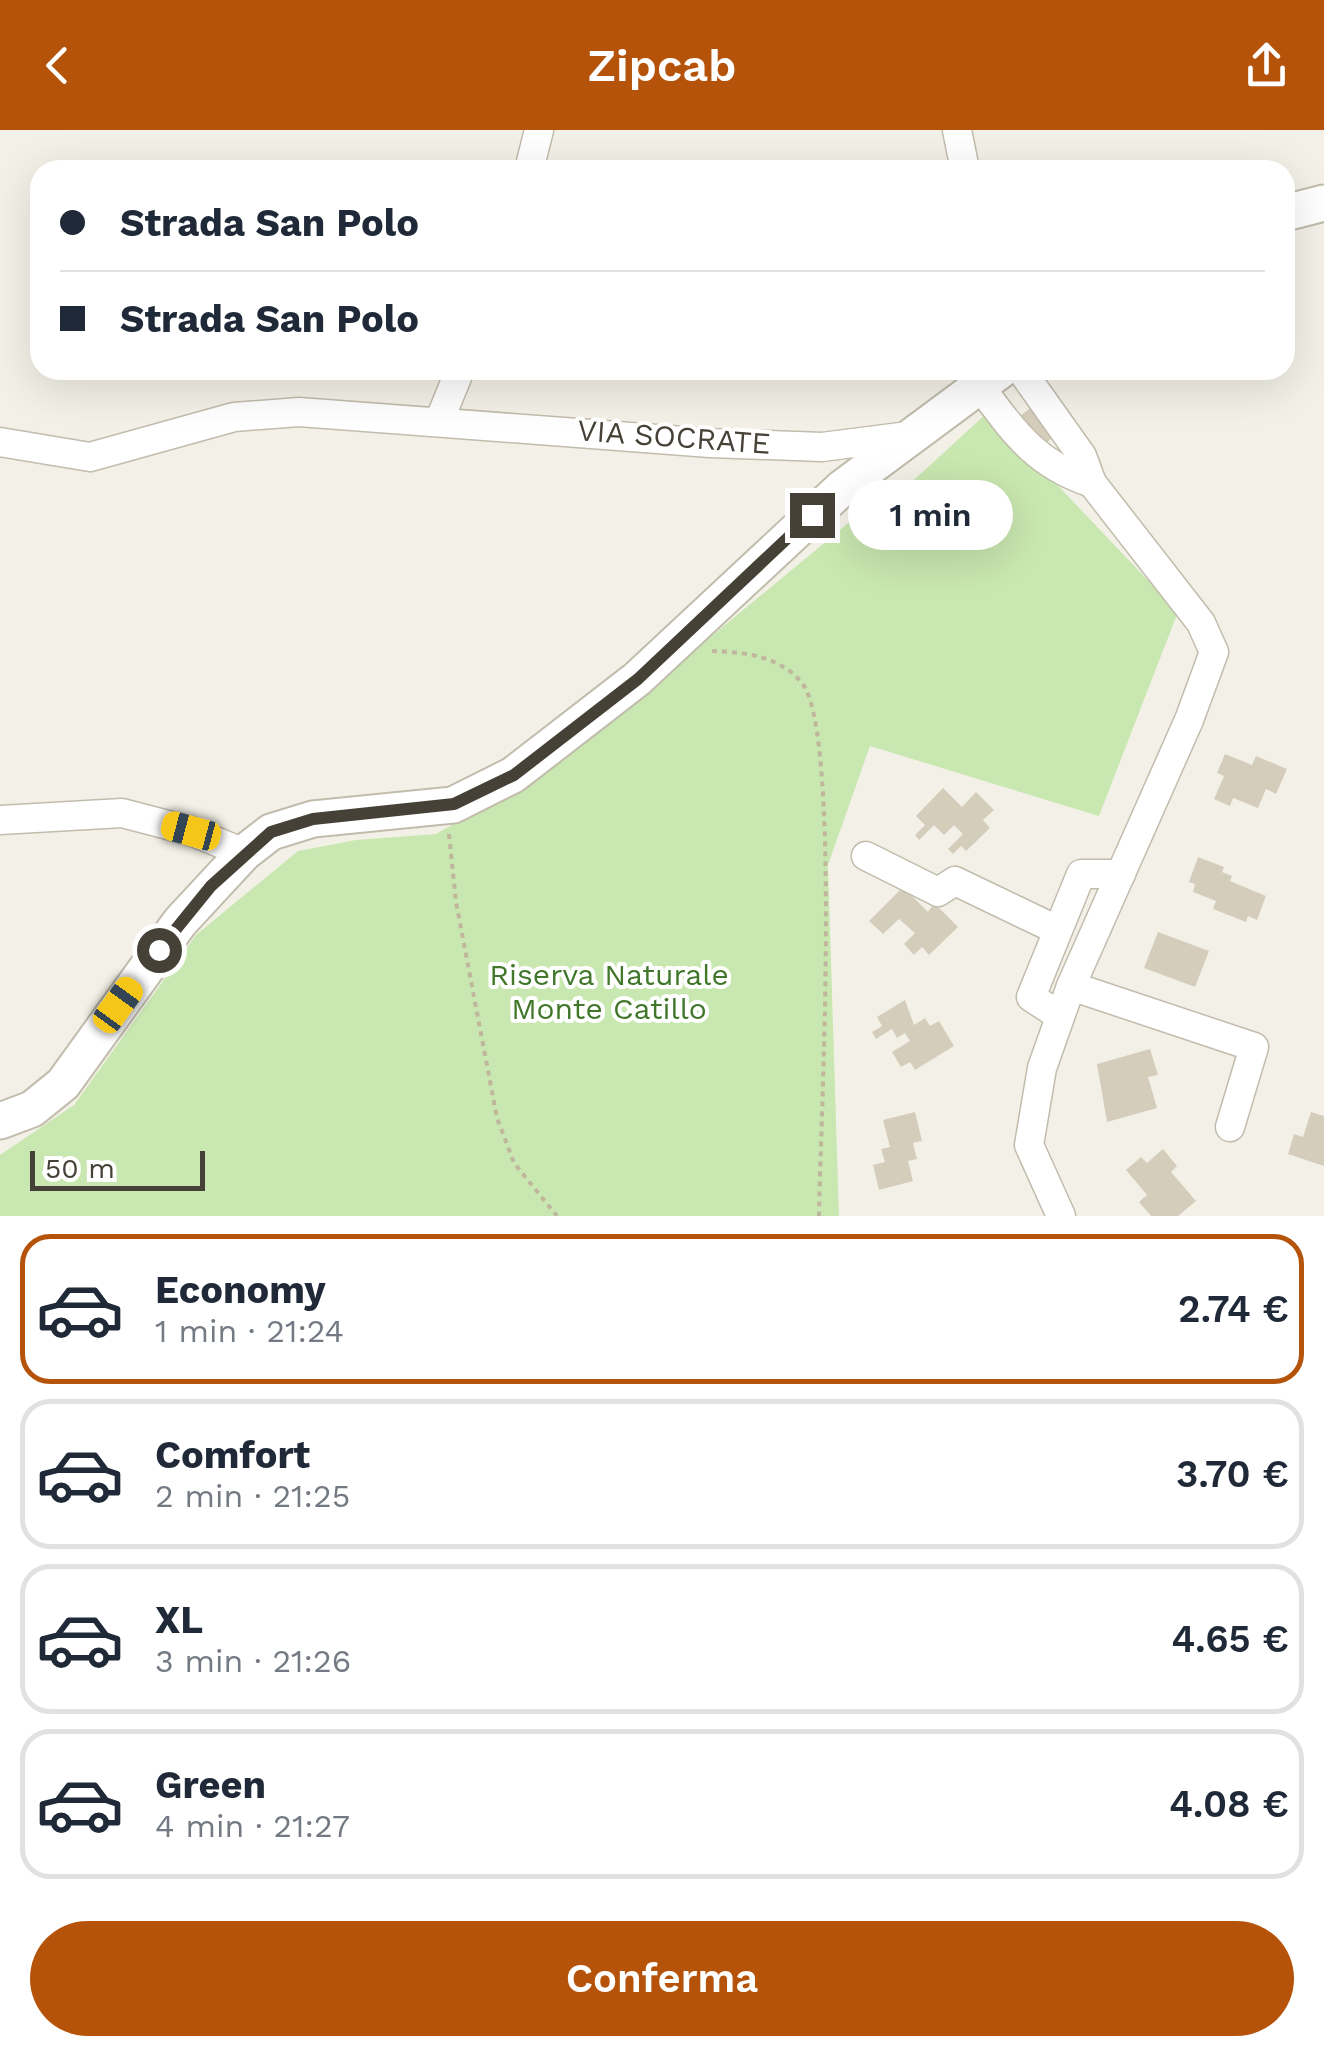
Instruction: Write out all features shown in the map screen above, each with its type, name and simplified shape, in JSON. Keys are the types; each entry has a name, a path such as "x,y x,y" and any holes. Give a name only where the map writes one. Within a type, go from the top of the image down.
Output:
{"street":[{"path":"532,160 539,130"},
{"path":"957,130 964,160"},
{"path":"1295,210 1324,202"},
{"path":"440,419 456,380"},
{"path":"0,1120 32,1109 63,1084 180,922 244,853 271,832 313,819 445,805 514,775 666,652 842,488 981,380"},
{"path":"990,380 1020,440 1056,471 1092,483"},
{"path":"1028,380 1082,456 1092,483 1201,624 1214,652 1071,986 1042,1068 1029,1146 1061,1216"},
{"name":"VIA SOCRATE","path":"0,442 90,457 234,418 300,412 822,447 908,436"},
{"path":"0,820 122,812 191,831 244,853"},
{"path":"866,856 938,892 955,881 1055,930"},
{"path":"1060,1016 1031,997 1055,930 1081,874 1120,874"},
{"path":"1071,986 1254,1048 1230,1126"}],"path":[{"path":"666,652 760,654 802,684 817,720 825,902 819,1216"},
{"path":"445,805 456,902 497,1118 514,1163 557,1216"}],"green space":[{"name":"Riserva Naturale Monte Catillo","path":"988,412 1178,612 1099,816 870,746 828,865 839,1216 0,1216 0,1155 74,1105 196,935 298,851 356,840 436,834 557,764 887,491 915,479"}],"building":[{"path":"1032,407 1055,436 1039,448 1016,419"},
{"path":"1225,754 1252,765 1256,756 1287,769 1276,794 1266,789 1258,808 1233,798 1230,806 1214,799 1224,776 1217,773"},
{"path":"943,788 962,807 976,792 994,810 983,820 990,828 966,851 961,846 953,854 948,849 963,834 954,825 944,835 934,825 919,840 915,835 925,825 916,816"},
{"path":"1198,857 1224,867 1222,872 1232,876 1230,881 1266,896 1257,920 1248,916 1246,922 1213,909 1216,901 1193,892 1195,884 1189,882"},
{"path":"903,887 928,912 934,903 958,927 929,955 922,947 914,955 904,944 915,933 899,919 883,934 869,921"},
{"path":"1158,932 1209,951 1195,987 1144,968"},
{"path":"905,1000 914,1025 925,1018 930,1026 939,1021 954,1046 915,1070 910,1062 901,1067 892,1052 910,1041 905,1033 897,1038 892,1029 876,1039 872,1032 882,1026 877,1017"},
{"path":"1150,1049 1158,1075 1148,1077 1157,1108 1107,1122 1097,1064"},
{"path":"915,1112 922,1141 913,1143 917,1159 908,1161 913,1181 879,1190 873,1165 885,1162 881,1149 890,1147 883,1120"},
{"path":"1311,1112 1324,1116 1324,1166 1288,1154 1294,1134 1303,1137"},
{"path":"1163,1149 1177,1166 1171,1172 1196,1201 1178,1216 1151,1216 1139,1202 1147,1195 1126,1170 1141,1157 1147,1163"}],"route":[{"path":"159,950 211,886 271,832 313,819 454,804 514,775 638,679 812,515"}]}
